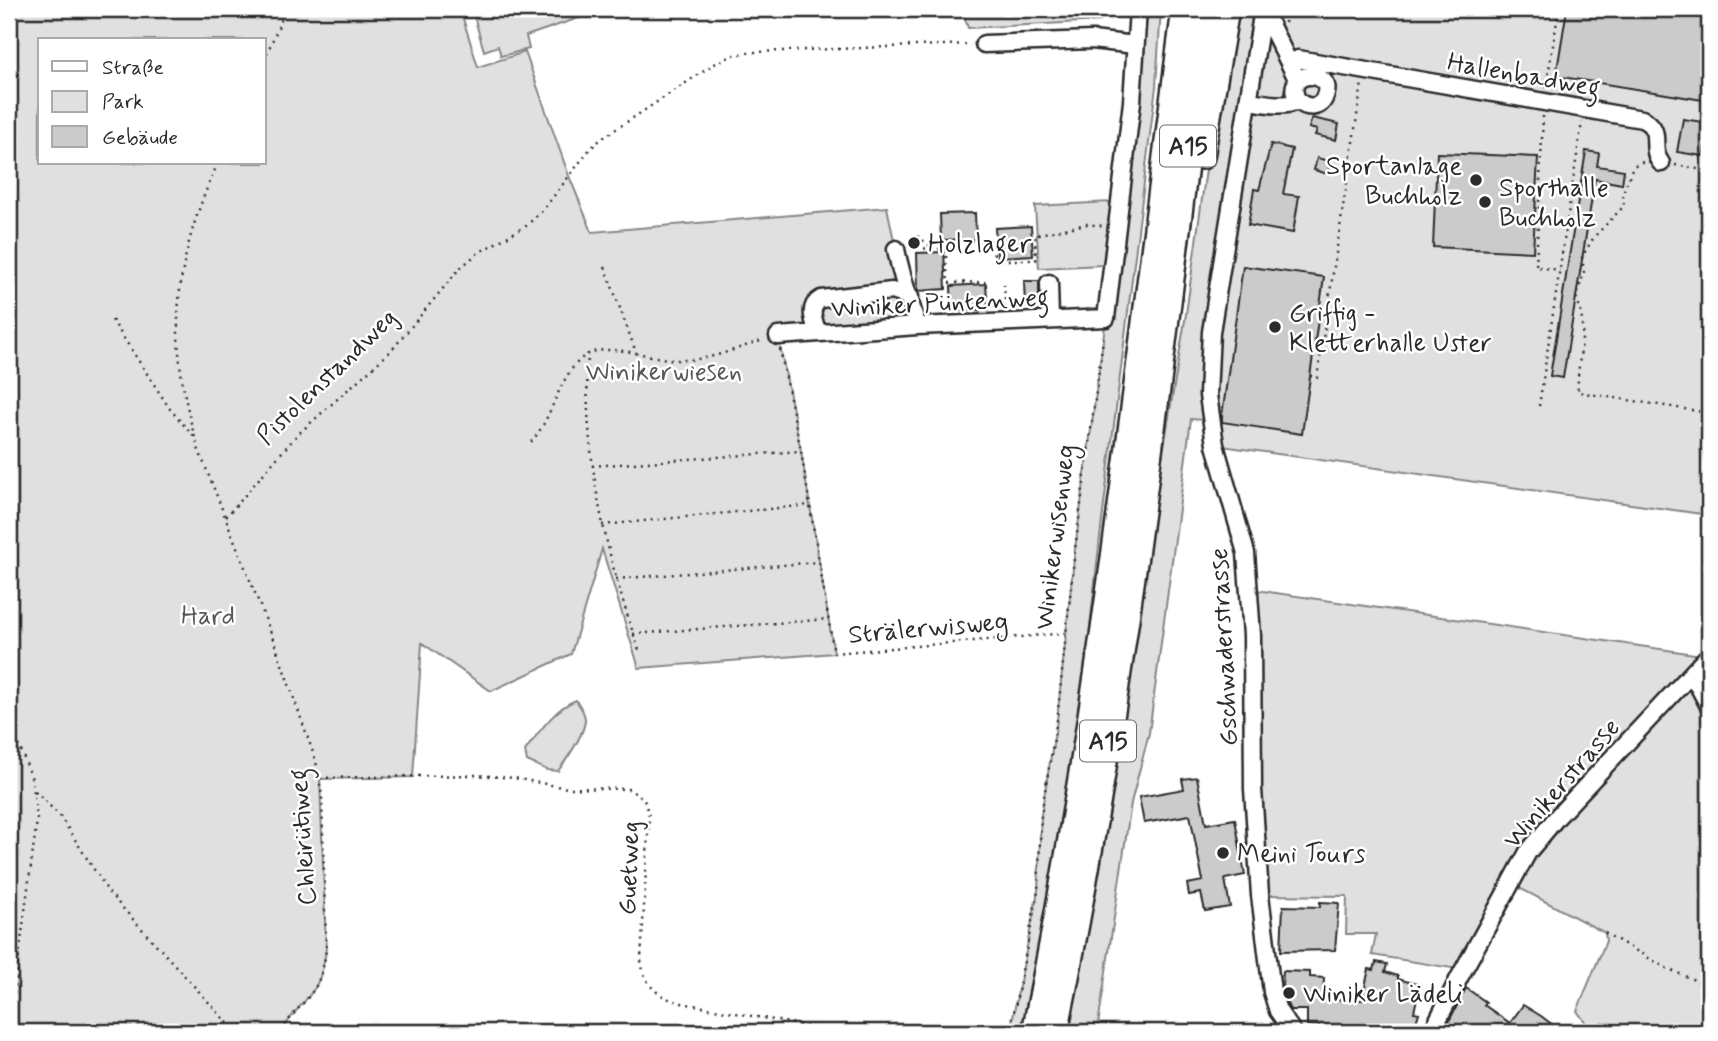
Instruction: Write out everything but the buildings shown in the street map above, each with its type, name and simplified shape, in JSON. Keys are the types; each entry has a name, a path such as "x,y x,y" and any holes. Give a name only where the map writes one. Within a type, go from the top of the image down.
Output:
{"highway":[{"path":"1160,191 1158,153 1170,9"},
{"name":"A15","path":"1034,1032 1080,782 1130,438 1184,9"},
{"name":"A15","path":"1056,1032 1075,938 1127,615 1172,284 1205,9"},
{"path":"1172,284 1185,265 1227,9"}],"street":[{"path":"1106,318 1132,102 1138,9"},
{"path":"1263,9 1309,73 1318,77 1325,85 1325,96 1319,105 1313,107 1298,101 1294,91 1309,73"},
{"name":"Gschwaderstrasse","path":"1263,9 1211,332 1208,395 1215,445 1246,553 1252,635 1253,789 1260,895 1272,992 1278,1011 1293,1032"},
{"path":"984,44 1092,40 1135,46"},
{"name":"Hallenbadweg","path":"1298,60 1309,73 1364,72 1642,119 1655,129 1658,160"},
{"path":"1249,101 1291,105 1298,101"},
{"path":"895,249 903,284 918,326"},
{"path":"1049,283 1050,320"},
{"path":"818,333 812,309 816,301 821,299 892,291 909,297"},
{"name":"Winiker Püntenweg","path":"778,336 918,326 1106,318"},
{"name":"Winikerstrasse","path":"1432,1032 1528,852 1558,816 1709,655"},
{"path":"1692,674 1709,706"}],"path":[{"path":"266,55 286,9"},
{"path":"1559,9 1544,102 1536,267 1560,270"},
{"name":"Pistolenstandweg","path":"226,517 296,436 391,351 460,268 478,253 536,218 582,158 601,139 703,71 734,55 754,52 984,44"},
{"path":"1310,376 1317,377 1364,72"},
{"path":"1539,406 1584,109"},
{"path":"1709,171 1658,160 1633,166 1623,193 1624,206 1594,237 1582,257 1584,273 1576,297 1581,309 1584,336 1578,366 1578,392 1709,413"},
{"path":"196,440 186,409 180,373 178,299 190,232 218,164"},
{"path":"986,282 948,284 945,242 993,240 994,260 1036,260 1037,235 1087,224 1117,228"},
{"path":"917,236 934,249"},
{"path":"895,249 946,248"},
{"path":"605,267 637,355"},
{"path":"1004,284 1006,323"},
{"name":"Winikerwisenweg","path":"1010,1032 1038,891 1041,816 1057,720 1075,549 1106,318"},
{"path":"112,320 170,409 196,440"},
{"path":"531,442 547,419 573,368 588,353 600,349 670,360 695,359 778,336 802,451 829,619 633,634"},
{"path":"588,353 587,396 592,466 602,524 616,579 639,650"},
{"name":"Chleirütiweg","path":"196,440 311,743 320,779 326,948 324,964 315,987 282,1032"},
{"path":"592,466 802,451"},
{"path":"602,524 810,505"},
{"path":"616,579 820,562"},
{"name":"Strälerwisweg","path":"829,619 834,653 1068,633"},
{"path":"9,725 27,763 37,805 36,837 9,1032"},
{"name":"Guetweg","path":"320,779 486,776 567,788 620,788 634,791 645,802 649,816 641,960 644,976 652,989 664,998 682,1003 838,1032"},
{"path":"35,791 60,816 109,892 236,1032"},
{"path":"1605,933 1668,969 1709,986"},
{"path":"60,1032 90,1028 148,1027 203,1032"}],"green space":[{"name":"Hard","path":"9,9 460,9 478,67 525,52 592,232 887,207 903,284 917,326 778,336 801,451 834,653 639,668 602,549 571,654 491,691 422,643 413,777 320,779 325,958 316,986 282,1032 9,1032"},
{"path":"472,9 605,9 526,36 529,49 501,56 498,46 484,51"},
{"path":"962,9 1097,9 1100,21 968,28"},
{"path":"1138,9 1161,9 1156,86 1079,724 1023,1032 1010,1032 1038,891 1041,815 1057,720 1075,549 1106,318"},
{"path":"1234,9 1258,9 1206,331 1201,371 1204,420 1191,419 1149,733 1131,803 1097,1032 1067,1032 1186,314 1210,141"},
{"name":"Sportanlage Buchholz","path":"1270,9 1709,9 1709,515 1215,445 1214,365"},
{"path":"1111,202 1103,265 1039,268 1035,206"},
{"path":"1249,589 1708,656 1702,663 1709,672 1709,1032 1593,1032 1577,1011 1606,941 1605,933 1510,883 1458,969 1372,955 1376,934 1346,934 1347,896 1260,895"},
{"path":"576,700 585,716 584,727 558,771 547,770 527,761 525,751 541,729 561,709"}],"place":[{"name":"Sportanlage Buchholz","path":"1476,180"},
{"name":"Sporthalle Buchholz","path":"1485,202"},
{"name":"Holzlager","path":"914,243"},
{"name":"Griffig - Kletterhalle Uster","path":"1275,327"},
{"name":"Meini Tours","path":"1223,853"},
{"name":"Winiker Lädeli","path":"1289,993"}],"park label":[{"name":"Winikerwiesen","path":"664,371"}]}
